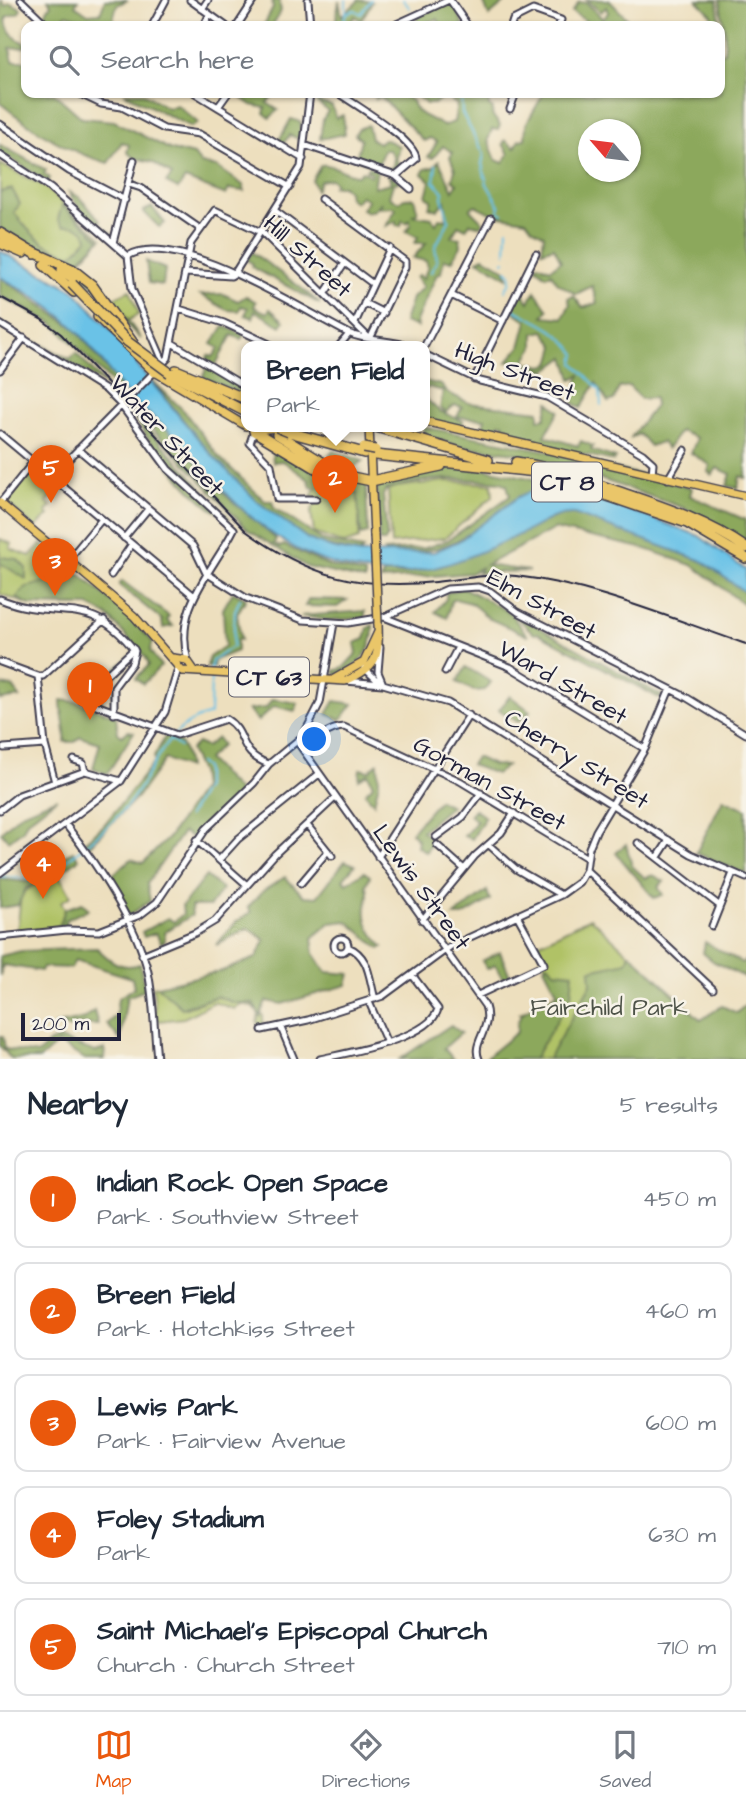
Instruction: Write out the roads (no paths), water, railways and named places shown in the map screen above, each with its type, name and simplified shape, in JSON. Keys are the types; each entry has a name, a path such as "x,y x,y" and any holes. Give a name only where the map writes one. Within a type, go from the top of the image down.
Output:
{"highway":[{"path":"0,232 72,283 152,374"},
{"path":"0,241 72,270 92,285 152,374"},
{"path":"27,252 72,283 133,340 169,368 241,410"},
{"path":"169,368 241,397"},
{"path":"169,368 241,404"},
{"path":"256,432 314,468 371,481 431,466 501,466"},
{"path":"280,432 320,463 350,477"},
{"name":"CT 8","path":"303,432 364,451 488,460 553,470 707,524 746,548"},
{"path":"392,432 488,460"},
{"name":"CT 8","path":"375,452 501,466 549,475 676,519 709,534 746,558"}],"main road":[{"path":"152,374 241,424"},
{"path":"430,422 746,496"},
{"path":"369,432 380,646"},
{"path":"0,503 134,616 184,665"},
{"path":"363,668 380,624"},
{"name":"Cherry Street","path":"184,665 214,674 324,681 346,678 363,668 380,646"}],"street":[{"path":"21,0 43,21"},
{"path":"155,21 166,0"},
{"path":"190,0 218,21"},
{"path":"202,9 208,0"},
{"path":"240,21 254,0"},
{"path":"308,0 310,21"},
{"path":"404,21 449,0 464,21"},
{"path":"513,21 533,10 555,21"},
{"path":"206,21 209,15"},
{"path":"88,98 101,104 122,107 164,129 199,134 290,187"},
{"path":"203,98 303,159"},
{"path":"218,107 224,98"},
{"path":"186,273 234,274 290,187 303,159 309,98"},
{"path":"345,98 395,133 415,151 416,159 411,166 396,176"},
{"path":"510,108 514,98"},
{"path":"0,124 69,171 125,200"},
{"path":"303,145 396,176 411,188"},
{"path":"0,157 50,188 128,256 134,295 169,368"},
{"path":"113,243 134,160"},
{"path":"129,184 141,188 199,228 189,254 169,368"},
{"path":"321,199 403,258 405,267 370,339"},
{"name":"Hill Street","path":"199,228 215,210 261,232 370,339"},
{"path":"274,210 373,284"},
{"path":"427,341 491,218"},
{"path":"355,323 390,248"},
{"path":"128,256 151,249 189,254 234,274 349,334 380,341"},
{"path":"474,379 536,254"},
{"path":"325,293 345,263"},
{"path":"452,295 503,321"},
{"path":"364,303 384,313"},
{"path":"179,309 224,323 263,341"},
{"name":"Water Street","path":"0,324 100,386 121,405 168,469 233,531 206,573"},
{"path":"343,341 349,334"},
{"path":"0,370 24,338"},
{"path":"172,343 241,384"},
{"name":"High Street","path":"430,357 474,379 557,402 638,450 653,463 652,474"},
{"path":"51,477 152,374 169,368"},
{"path":"249,432 250,443 271,465 277,499 316,499"},
{"path":"0,434 193,595"},
{"name":"Elm Street","path":"78,449 193,547 206,573 246,598 303,620 380,624 439,592 469,585 478,587 490,591 518,612 670,689 746,734"},
{"path":"668,479 685,450"},
{"path":"0,503 33,462"},
{"path":"124,538 148,509"},
{"path":"68,559 102,519"},
{"path":"111,575 132,544"},
{"path":"2,870 121,781 159,729 184,665 187,614 193,595 206,573"},
{"path":"0,599 27,607 84,611 104,620 134,649"},
{"path":"0,662 43,676 104,620"},
{"path":"0,937 67,930 94,932 127,922 157,902 196,840 216,817 254,783 269,764 298,743 315,715 334,623"},
{"name":"Ward Street","path":"380,624 458,647 510,667 645,749"},
{"path":"380,646 378,673 383,684"},
{"path":"445,672 458,647"},
{"path":"134,649 80,699 114,714 177,735 226,719 236,727 250,756 269,764"},
{"path":"114,714 114,687 132,663 134,649"},
{"path":"326,668 332,676 346,678"},
{"name":"Cherry Street","path":"363,668 383,684"},
{"path":"38,676 46,745 55,782"},
{"name":"Cherry Street","path":"346,678 383,684 443,701 669,840 746,878"},
{"path":"262,1030 281,1028 372,1000 413,976 451,946 561,895 579,882 586,870 596,831 645,749 670,689"},
{"path":"378,857 469,715"},
{"name":"Gorman Street","path":"298,743 305,743 344,727 481,793 587,858"},
{"name":"Lewis Street","path":"298,743 478,995 488,1018 476,1048 479,1059"},
{"path":"5,748 46,745"},
{"path":"74,760 83,763 85,771"},
{"path":"0,810 19,795 85,771 121,781"},
{"path":"219,860 238,839 319,774"},
{"path":"464,869 437,841 463,817 481,793"},
{"path":"142,955 208,926 336,797"},
{"path":"422,920 514,813"},
{"path":"65,825 127,922 142,955 149,979 157,1059"},
{"path":"301,883 330,853 307,825"},
{"path":"196,840 247,885"},
{"path":"658,857 669,840"},
{"path":"638,843 720,905"},
{"path":"489,845 516,869 561,895"},
{"path":"586,870 713,989"},
{"path":"712,926 733,873"},
{"path":"478,995 544,964 517,915"},
{"path":"348,947 361,955 366,963 372,1000 387,1043"},
{"path":"320,1059 387,1043 420,1027 438,1013 413,976"},
{"path":"281,1028 294,1059"}],"water":[{"path":"0,251 74,290 134,355 137,365 211,454 258,502 308,539 331,548 360,554 434,552 459,541 518,497 551,481 699,536 746,570 746,593 702,561 574,514 555,517 474,555 421,571 385,573 351,569 320,560 292,547 244,511 172,434 127,394 70,324 0,277"}],"waterway":[{"path":"346,0 346,12"},
{"path":"344,21 346,13 355,10 361,14 371,0"},
{"path":"403,0 410,8"},
{"path":"461,98 462,113 484,154 482,164 487,184 500,207 498,211 503,214"},
{"path":"431,272 437,260 435,247 449,221 443,192 434,181 436,165"},
{"path":"506,253 507,229"},
{"path":"507,270 511,274 510,283"},
{"path":"505,291 509,284"},
{"path":"513,309 548,327 570,346 576,354 574,363 600,390 601,405"},
{"path":"210,671 212,661 233,646 235,611 240,599"},
{"path":"0,876 38,880 75,854 114,820 132,799 172,737 195,720 210,714 211,677"},
{"path":"170,740 180,747"},
{"path":"188,817 205,787 205,768 199,763"}],"railway":[{"path":"0,297 41,319 61,334 246,531 291,559 336,576 383,584 436,582 496,575 545,580 604,595 746,644"}],"place":[{"name":"Saint Michael's Episcopal Church","path":"51,503"},
{"name":"Breen Field","path":"335,513"},
{"name":"Lewis Park","path":"55,596"},
{"name":"Indian Rock Open Space","path":"90,720"},
{"name":"Foley Stadium","path":"43,899"}],"park label":[{"name":"Fairchild Park","path":"609,1007"}]}
